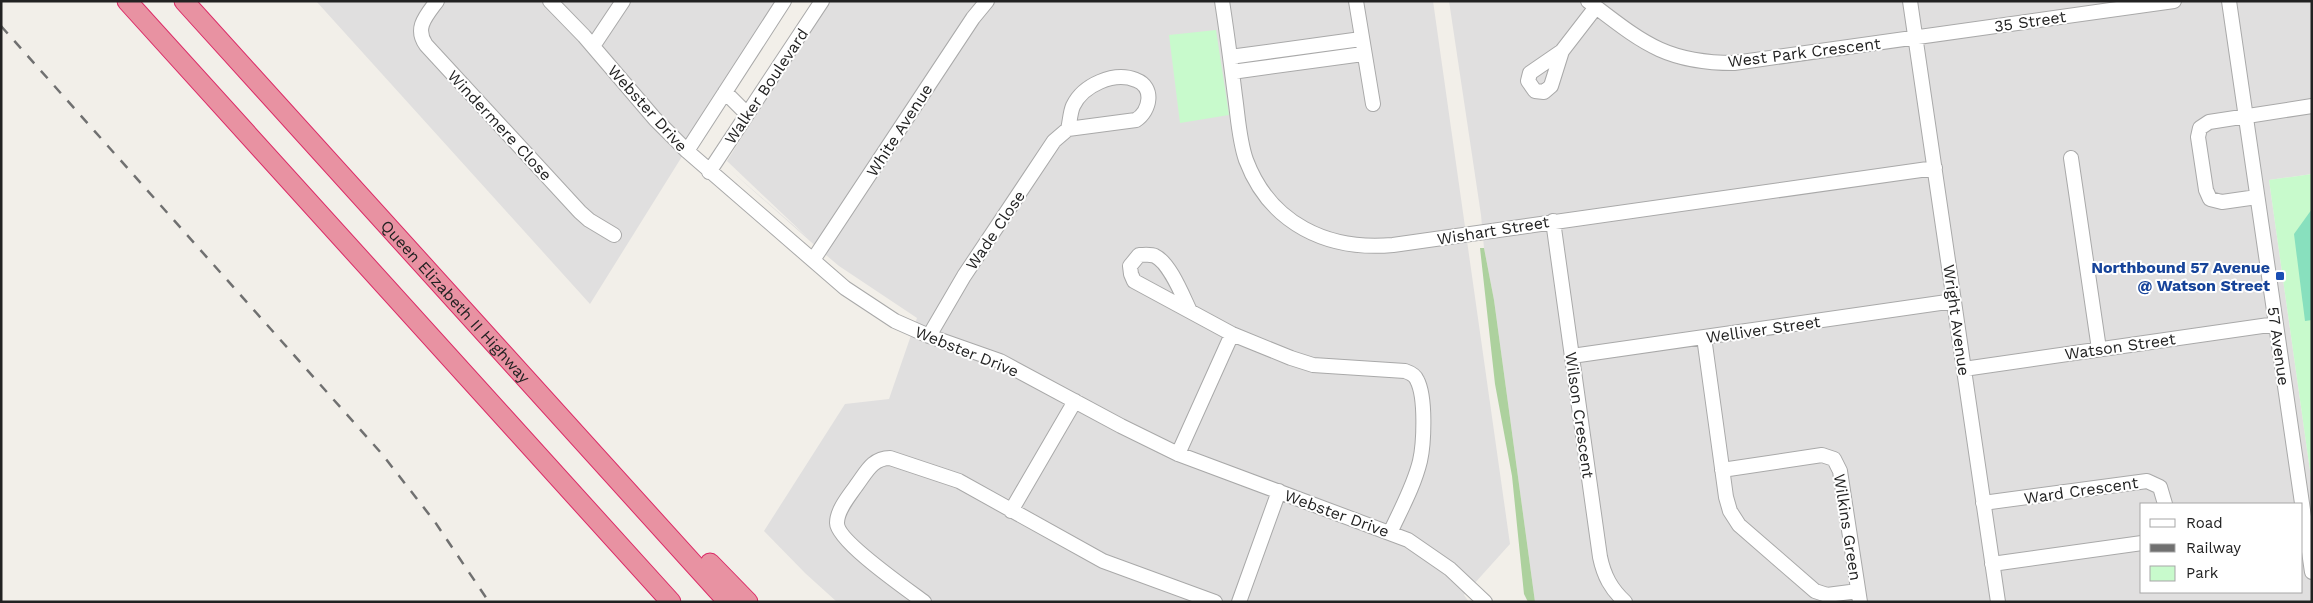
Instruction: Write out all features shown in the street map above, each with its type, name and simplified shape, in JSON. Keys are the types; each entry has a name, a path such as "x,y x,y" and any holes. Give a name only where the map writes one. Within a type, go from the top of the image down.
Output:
{"highway":[{"path":"128,1 671,602"},
{"name":"Queen Elizabeth II Highway","path":"184,1 728,602"},
{"path":"546,401 607,456 748,602"},
{"path":"575,497 662,602"}],"street":[{"name":"Windermere Close","path":"437,1 420,28 421,36 426,45 580,212 589,220 614,234"},
{"name":"Webster Drive","path":"550,1 593,46 655,119 709,172 845,288 872,307 895,321 929,336 1000,361 1178,454 1390,533 1429,553 1464,580 1485,602"},
{"path":"593,46 622,1"},
{"name":"Walker Boulevard","path":"687,151 784,1"},
{"name":"Walker Boulevard","path":"709,172 822,1"},
{"name":"White Avenue","path":"813,260 973,18 987,1"},
{"name":"Wishart Street","path":"1222,1 1242,142 1253,176 1277,209 1312,234 1337,243 1376,246 1935,168"},
{"path":"1356,1 1373,104"},
{"name":"Wright Avenue","path":"1910,1 1998,602"},
{"name":"35 Street","path":"1916,37 2174,1"},
{"name":"57 Avenue","path":"2228,1 2302,503"},
{"path":"1562,51 1592,4"},
{"name":"West Park Crescent","path":"1592,4 1647,44 1674,55 1705,62 1747,62 1916,37"},
{"path":"1230,57 1361,39"},
{"path":"1232,72 1364,54"},
{"path":"1127,78 1138,81 1146,88 1149,99 1148,107 1143,115 1136,120 1068,129 1072,107 1093,85 1103,81 1127,78"},
{"path":"725,92 747,114"},
{"path":"2257,197 2222,202 2210,198 2206,190 2198,137 2202,126 2208,122 2312,106"},
{"name":"Wade Close","path":"929,336 959,284 1046,152 1054,141 1068,129"},
{"path":"2071,158 2099,349"},
{"name":"Wilson Crescent","path":"1553,221 1602,565 1610,586 1625,602"},
{"path":"1190,311 1173,276 1162,261 1155,256 1139,255 1130,266 1130,274 1134,281 1232,334 1313,365 1405,371 1413,374 1418,381 1422,400 1423,426 1420,460 1413,482 1390,533"},
{"name":"Welliver Street","path":"1572,356 1954,300"},
{"name":"Watson Street","path":"1964,368 2276,324"},
{"path":"1178,454 1232,334"},
{"name":"Wilkins Green","path":"1704,337 1722,470 1730,511 1739,525 1815,591 1827,595 1859,596 1840,471 1834,459 1822,455 1722,470"},
{"path":"1012,511 1074,401"},
{"path":"924,602 842,537 838,529 836,521 843,506 872,464 881,459 890,458 959,482 1103,561 1215,602"},
{"name":"Ward Crescent","path":"1983,503 2147,481 2160,486 2165,503"},
{"path":"1239,602 1279,492"},
{"name":"57 Avenue","path":"2303,510 2312,572"},
{"path":"1992,564 2140,543"}],"shaded area":[{"path":"316,1 779,1 590,304"},
{"path":"827,1 1433,1 1510,544 1464,595 1469,602 837,602 805,573 764,531 845,404 889,399 917,318 839,266 729,169 807,237 727,161"},
{"path":"1449,1 2312,1 2312,174 2269,180 2312,485 2312,602 1535,602 1494,300 1484,248 1481,215"}],"green space":[{"path":"1216,30 1229,115 1180,123 1169,35"},
{"path":"2312,174 2312,485 2269,180"},
{"path":"2312,209 2312,320 2305,321 2294,234"},
{"path":"1480,248 1484,248 1494,300 1535,602 1528,602 1524,594 1512,476 1495,384"}],"railway":[{"path":"1,26 382,454 435,522 489,602"}],"place":[{"name":"Northbound 57 Avenue @ Watson Street","path":"2280,276"}]}
